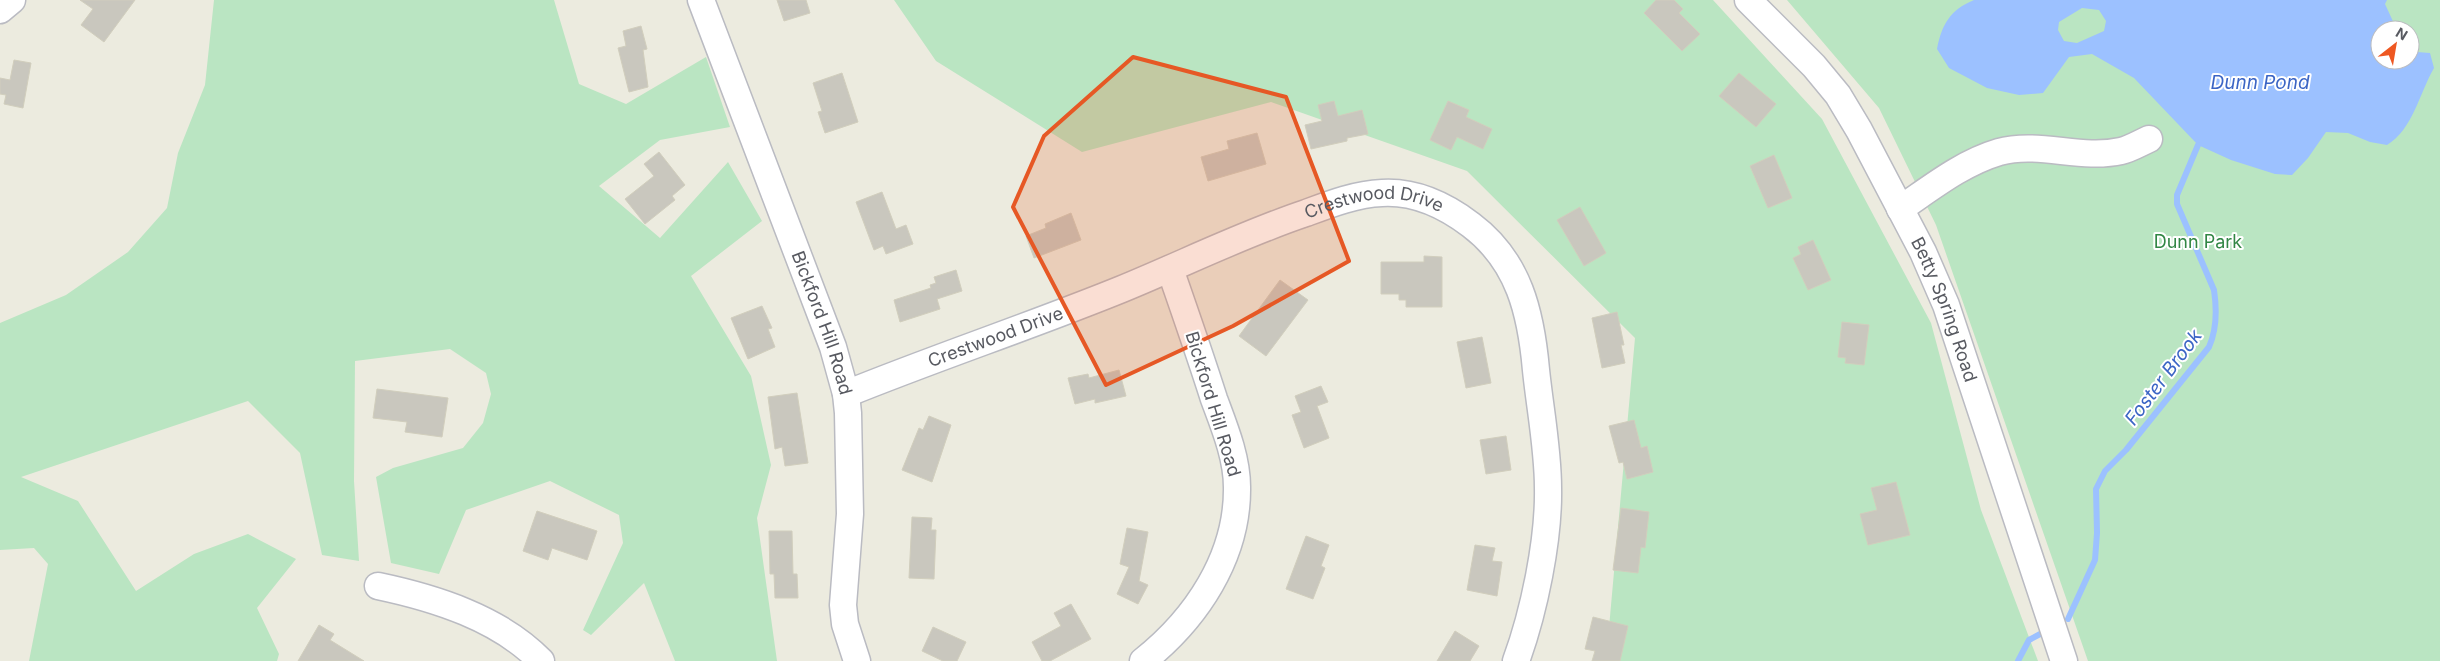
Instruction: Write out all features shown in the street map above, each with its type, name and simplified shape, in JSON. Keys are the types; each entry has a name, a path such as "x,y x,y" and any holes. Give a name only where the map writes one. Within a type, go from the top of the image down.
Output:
{"street":[{"path":"0,10 12,0"},
{"name":"Bickford Hill Road","path":"701,0 833,347 846,394 850,507 843,605 847,633 857,661"},
{"name":"Betty Spring Road","path":"1748,0 1814,66 1838,95 1859,130 1937,281 2064,661"},
{"path":"1900,209 1962,168 2000,152 2036,148 2076,153 2109,153 2122,151 2149,139"},
{"name":"Crestwood Drive","path":"846,394 1170,269 1273,224 1336,202 1384,192 1423,198 1442,206 1479,230 1500,252 1516,277 1530,323 1548,489 1538,578 1525,637 1516,661"},
{"name":"Bickford Hill Road","path":"1143,661 1183,623 1210,587 1228,544 1237,499 1235,467 1226,431 1170,269"},
{"path":"378,586 438,602 474,618 511,637 541,661"}],"highlighted area":[{"path":"1133,57 1286,97 1349,261 1233,326 1106,385 1013,207 1044,136"}],"green space":[{"path":"214,0 554,0 579,84 626,104 706,57 730,127 660,140 599,186 660,238 728,162 762,221 691,276 751,376 771,465 757,518 777,661 675,661 644,583 591,635 583,630 623,543 619,515 550,481 466,510 439,574 391,563 376,477 393,468 463,448 483,423 491,394 486,373 450,349 355,361 354,481 359,561 322,555 300,453 248,401 21,477 78,501 136,591 194,554 248,534 296,559 257,608 279,654 277,661 29,661 48,564 34,548 0,550 0,323 66,295 128,252 167,208 178,153 205,85"},
{"path":"894,0 1713,0 1822,119 1931,323 1981,510 2038,661 1606,661 1635,338 1467,171 1271,102 1082,152 936,61"},
{"name":"Dunn Park","path":"1787,0 2440,0 2440,661 2088,661 1936,225 1879,108"}],"water":[{"name":"Dunn Pond","path":"1974,0 2387,0 2385,4 2392,20 2370,20 2370,70 2420,70 2420,52 2430,53 2434,68 2415,110 2403,130 2387,145 2370,142 2348,133 2326,132 2308,158 2292,175 2275,174 2231,160 2198,145 2134,78 2092,54 2069,57 2043,93 2019,95 1987,88 1949,68 1937,49 1948,19 1959,8","holes":["2082,8 2099,10 2106,21 2104,31 2077,43 2064,41 2058,30 2059,22"]}],"building":[{"path":"80,0 135,0 104,42 81,25 93,9"},
{"path":"777,0 806,0 810,13 784,21"},
{"path":"1656,0 1674,0 1683,9 1679,13 1700,34 1682,51 1644,13"},
{"path":"641,26 647,49 643,50 648,87 629,92 618,48 626,46 623,31"},
{"path":"14,60 31,63 23,108 4,104 6,95 0,94 0,78 10,80"},
{"path":"842,73 858,122 825,133 818,112 822,111 813,83"},
{"path":"1739,73 1776,104 1756,127 1719,96"},
{"path":"1334,101 1338,116 1362,110 1368,134 1311,149 1305,125 1322,121 1318,105"},
{"path":"1448,101 1469,110 1466,117 1492,129 1483,149 1457,137 1451,150 1430,140"},
{"path":"1257,133 1266,164 1208,181 1201,157 1229,149 1227,141"},
{"path":"659,152 685,185 672,196 675,200 645,224 625,199 654,176 644,164"},
{"path":"1774,155 1792,198 1768,208 1750,166"},
{"path":"882,192 896,229 906,225 913,244 886,254 883,246 874,250 856,202"},
{"path":"1580,207 1606,253 1584,266 1557,220"},
{"path":"1071,213 1081,240 1034,258 1026,236 1046,228 1045,224"},
{"path":"1813,240 1831,280 1808,290 1793,258 1801,254 1798,247"},
{"path":"1424,256 1442,257 1442,307 1406,307 1406,300 1399,300 1399,294 1381,294 1381,262 1424,262"},
{"path":"956,270 962,291 937,299 940,309 900,322 894,300 931,288 930,285 936,283 934,277"},
{"path":"1280,280 1308,300 1266,356 1239,336"},
{"path":"762,306 772,328 768,329 775,347 748,359 731,318"},
{"path":"1617,312 1624,345 1621,345 1625,363 1602,368 1592,318"},
{"path":"1842,322 1869,325 1864,365 1845,363 1846,358 1838,357"},
{"path":"1482,337 1491,383 1466,388 1457,342"},
{"path":"1119,370 1126,396 1095,403 1095,399 1075,404 1068,378 1088,374 1089,378"},
{"path":"1321,386 1328,402 1317,406 1329,438 1304,448 1292,415 1301,412 1295,396"},
{"path":"377,389 448,398 442,437 405,432 407,422 373,418"},
{"path":"797,393 808,463 785,466 782,447 775,449 768,397"},
{"path":"929,416 951,425 932,482 902,470 919,428 923,430"},
{"path":"1634,420 1641,448 1647,446 1653,472 1627,479 1623,462 1619,463 1609,426"},
{"path":"1506,436 1511,470 1486,474 1480,440"},
{"path":"1896,482 1910,535 1868,545 1860,514 1877,510 1871,488"},
{"path":"1621,508 1649,512 1645,548 1641,547 1638,573 1613,570"},
{"path":"537,511 597,531 587,560 552,548 548,560 523,551"},
{"path":"912,517 932,518 931,530 936,530 934,579 909,578"},
{"path":"1127,528 1148,532 1139,581 1148,585 1138,604 1117,594 1129,567 1120,564"},
{"path":"769,531 792,531 793,574 797,574 798,598 775,598 774,574 770,574"},
{"path":"1306,536 1329,545 1321,566 1325,568 1313,599 1286,589"},
{"path":"1475,545 1495,548 1492,561 1502,562 1497,596 1467,590"},
{"path":"1071,604 1091,639 1050,661 1042,661 1032,642 1061,626 1054,613"},
{"path":"1593,617 1628,626 1620,661 1592,661 1595,651 1585,649"},
{"path":"319,625 334,634 330,640 364,661 298,661"},
{"path":"933,627 966,642 957,661 943,661 922,651"},
{"path":"1455,631 1479,646 1470,661 1437,661"}],"waterway":[{"name":"Foster Brook","path":"2068,619 2095,560 2097,533 2096,489 2105,471 2126,450 2209,347 2214,333 2216,312 2214,290 2177,204 2177,195 2198,145"},
{"name":"Foster Brook","path":"2018,661 2029,640 2042,633"}]}
